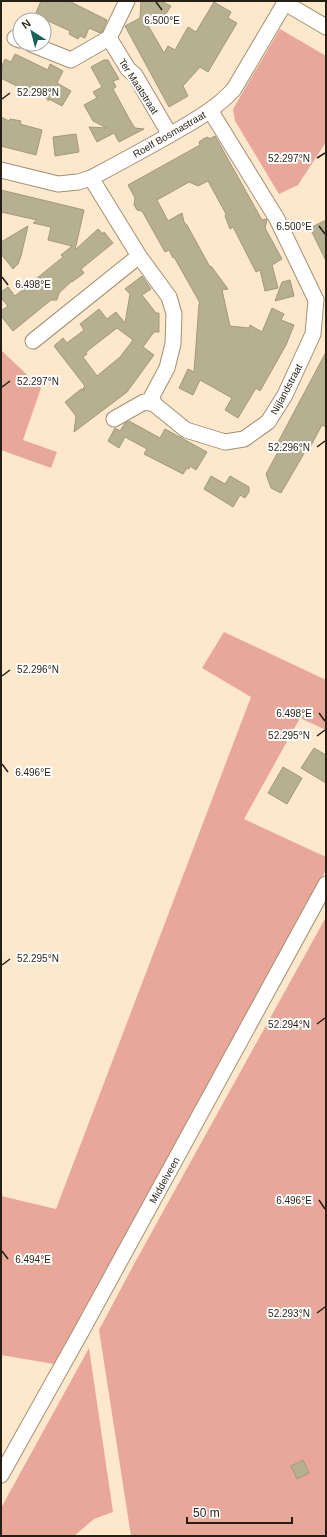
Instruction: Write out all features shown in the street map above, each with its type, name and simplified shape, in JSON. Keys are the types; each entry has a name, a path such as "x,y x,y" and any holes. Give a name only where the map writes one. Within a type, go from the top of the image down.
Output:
{"street":[{"path":"51,52 71,60 109,38 127,1"},
{"path":"286,2 326,27"},
{"name":"Roelf Bosmastraat","path":"1,170 58,184 78,182 91,178 170,135 226,99 234,89 286,2"},
{"name":"Ter Maatstraat","path":"109,38 128,68 135,75 170,135"},
{"name":"Nijlandstraat","path":"154,404 186,430 225,442 244,439 268,422 285,395 313,334 321,299 277,219 210,110"},
{"path":"91,178 139,256 169,297 174,314 173,344 167,368 152,396 154,404 144,402 114,418"},
{"path":"33,342 139,256"},
{"name":"Middelveen","path":"1,1475 91,1314 326,884"}],"shaded area":[{"path":"280,29 326,56 326,142 298,185 279,194 235,121 233,109"},
{"path":"1,350 41,388 23,440 57,452 51,468 1,450"},
{"path":"224,632 326,680 326,730 300,718 244,819 326,857 326,870 54,1364 1,1355 1,1196 56,1209 251,697 202,668"},
{"path":"326,917 326,1536 131,1536 99,1330"},
{"path":"89,1348 113,1512 94,1519 74,1536 1,1536 1,1508"}],"building":[{"path":"41,1 69,1 107,20 102,32 100,33 89,28 85,38 80,36 78,39 69,34 70,31 52,23 52,12 36,12"},
{"path":"141,1 161,1 171,6 162,20 145,20 164,53 168,46 175,50 188,27 196,32 214,2 231,12 228,18 237,23 208,72 200,67 183,86 188,96 169,107 125,26 140,18"},
{"path":"15,54 48,70 50,64 63,71 57,83 71,91 62,106 49,99 48,101 48,99 31,90 30,93 1,78 1,68 5,59 11,62"},
{"path":"104,60 108,60 119,79 113,81 116,87 113,89 131,122 135,128 144,129 119,142 114,133 97,142 89,127 107,128 93,121 84,105 97,98 93,92 102,87 91,67"},
{"path":"1,117 9,121 10,119 21,121 20,124 42,130 36,155 1,146"},
{"path":"76,134 79,152 55,156 53,137"},
{"path":"215,136 262,220 267,220 265,228 282,259 272,265 278,288 265,291 260,270 256,272 233,227 230,229 225,216 226,214 208,181 198,186 189,182 157,200 168,221 182,213 184,222 210,267 211,266 228,289 222,290 230,326 249,328 250,325 262,332 272,308 284,314 281,320 294,325 286,345 260,391 256,388 238,418 225,410 232,398 200,380 193,395 179,388 188,369 194,372 200,303 174,257 173,258 169,250 165,252 142,211 137,210 134,205 135,198 128,185 200,145 199,142 203,139 208,137 209,139"},
{"path":"1,190 84,210 75,250 98,229 103,234 104,232 113,243 81,269 84,273 72,281 59,293 57,300 51,300 13,331 1,316 1,311 8,306 1,298 1,292 8,287 15,296 63,257 61,255 72,246 48,240 51,227 33,223 37,220 1,212"},
{"path":"326,220 326,261 310,228"},
{"path":"28,226 21,256 18,264 13,269 1,254 1,242"},
{"path":"142,276 151,289 142,295 156,313 159,313 159,332 154,332 143,347 154,355 127,392 74,432 76,416 65,402 81,389 85,390 83,388 85,386 54,346 63,338 67,343 84,330 80,324 99,309 107,319 116,312 125,323 130,294 125,289","holes":["117,328 133,340 120,357 97,376 83,357 87,354 86,352"]},
{"path":"290,280 294,296 275,301 282,282"},
{"path":"326,352 326,427 322,425 308,451 306,450 281,493 271,488 266,474 280,448 276,446"},
{"path":"129,421 160,438 165,429 207,452 196,470 190,466 189,469 187,468 183,474 144,454 147,449 125,437 119,448 108,441 115,428 120,431 125,423"},
{"path":"211,476 225,484 230,476 249,487 249,492 245,498 240,495 233,507 204,489"},
{"path":"314,748 326,755 326,783 301,768"},
{"path":"283,767 302,778 287,804 268,793"},
{"path":"303,1460 309,1473 297,1479 291,1466"}]}
